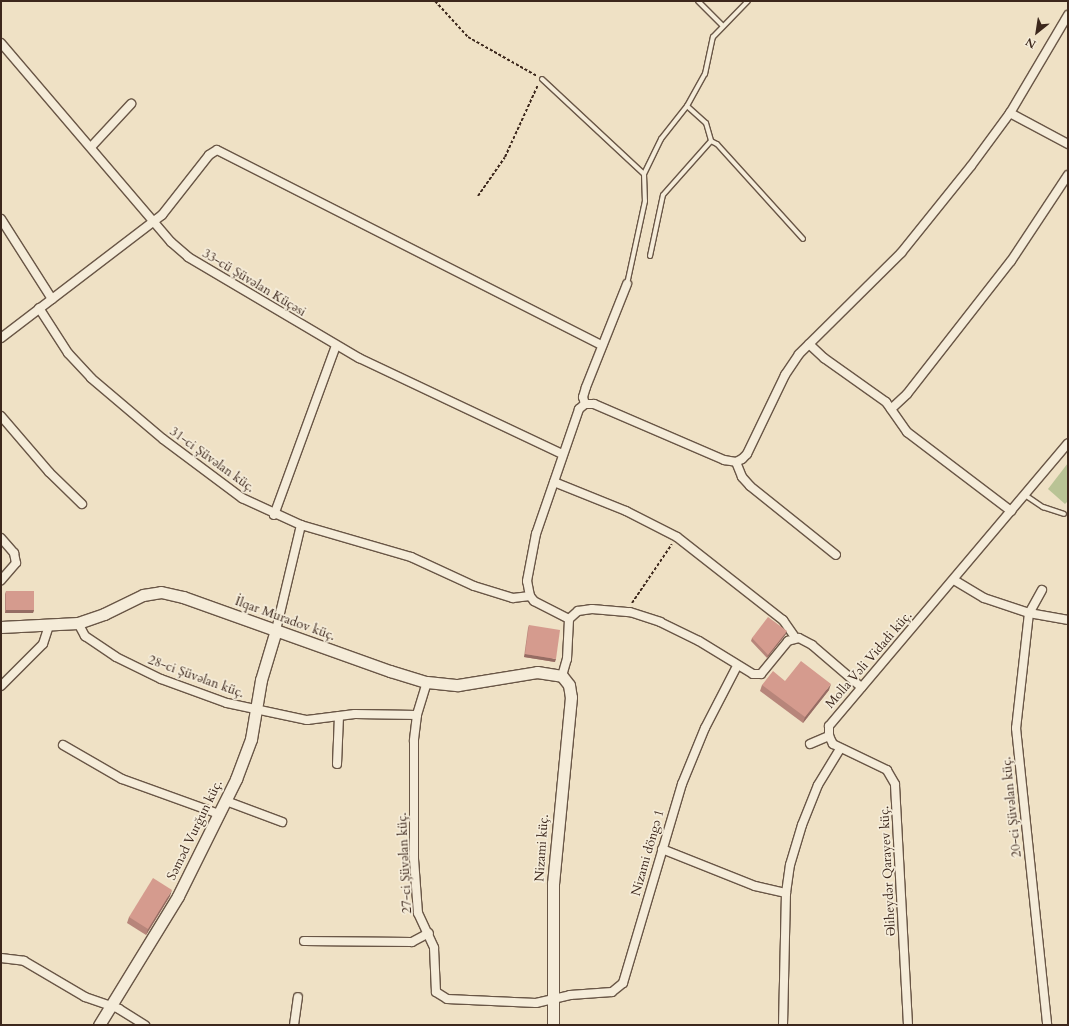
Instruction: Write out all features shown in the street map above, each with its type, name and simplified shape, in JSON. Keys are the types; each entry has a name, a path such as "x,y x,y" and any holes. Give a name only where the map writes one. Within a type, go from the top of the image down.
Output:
{"street":[{"path":"736,462 746,454 785,375 808,344 901,253 971,166 1010,113 1068,15"},
{"name":"33-cü Şüvəlan Küçəsi","path":"1,43 178,249 200,265 336,346 562,454"},
{"path":"91,147 132,104"},
{"path":"1010,113 1068,144"},
{"path":"1,338 154,222 169,208 209,154 217,150 602,345"},
{"path":"891,409 907,394 1006,267 1068,175"},
{"path":"1,219 52,299"},
{"path":"585,404 583,397 586,387 627,284"},
{"name":"31-ci Şüvəlan küç.","path":"39,308 68,353 91,378 147,426 224,487 274,514 300,525 396,552 481,588 513,598 530,596"},
{"path":"808,344 891,409 899,425 907,432 1012,511"},
{"path":"274,514 336,346"},
{"path":"585,404 599,406 716,457 736,462"},
{"path":"569,619 538,604 530,596 527,571 562,454 576,414 585,404"},
{"path":"1,416 49,472 82,504"},
{"name":"Molla Vəli Vidadi küç.","path":"828,736 832,721 954,580 1068,443"},
{"path":"736,462 742,477 750,486 836,555"},
{"path":"554,482 626,511 677,537 783,620 795,638 812,645 861,687"},
{"path":"276,630 300,525"},
{"path":"1,538 14,553 16,564 1,580"},
{"path":"954,580 984,598 1029,613 1068,620"},
{"name":"20-ci Şüvəlan küç.","path":"1042,590 1029,613 1016,728 1047,1025"},
{"name":"İlqar Muradov küç.","path":"1,626 49,626 78,623 93,619 143,595 161,592 183,597 427,682 458,685 537,672 562,676"},
{"path":"569,619 584,610 630,612 676,629 753,674 761,674 788,642 795,638"},
{"path":"562,676 567,659 569,619"},
{"name":"28-ci Şüvəlan küç.","path":"78,623 85,636 100,648 140,669 208,697 256,711 307,720 378,713 417,715"},
{"path":"1,686 43,644 49,626"},
{"name":"Səməd Vurğun küç.","path":"99,1025 178,896 226,800 248,750 261,680 276,630"},
{"name":"Nizami döngə 1","path":"553,1000 570,995 612,992 623,983 680,791 704,728 737,666"},
{"name":"Nizami küç.","path":"553,1025 553,883 570,697 569,685 562,676"},
{"name":"27-ci Şüvəlan küç.","path":"427,682 417,715 414,747 414,859 418,913 429,933 434,948 436,992 440,997 536,1003 553,1000"},
{"path":"337,764 339,716"},
{"path":"783,1025 786,893 790,865 802,825 821,779 840,749 828,736 810,744"},
{"path":"63,745 122,779 219,814"},
{"name":"Əliheydər Qarayev küç.","path":"840,749 887,770 895,784 908,1025"},
{"path":"226,800 282,822"},
{"path":"662,849 755,886 786,893"},
{"path":"304,942 412,942 424,938 429,933"},
{"path":"1,958 24,960 85,997 111,1007 145,1025"},
{"path":"294,1025 298,997"}],"lane":[{"path":"698,1 723,26"},
{"path":"627,284 644,201 644,174 661,139 687,106 705,74 713,36 748,1"},
{"path":"542,79 644,174"},
{"path":"687,106 706,123 711,141 717,144 803,239"},
{"path":"650,256 663,195 711,141"},
{"path":"1025,494 1043,507 1064,514"}],"path":[{"path":"435,1 468,37 542,79 505,157 478,196"},
{"path":"630,612 635,597 677,537"}],"green space":[{"path":"1068,463 1068,501 1065,504 1048,489"}],"building":[{"path":"6,591 34,591 34,610 6,610"},
{"path":"768,617 787,631 768,655 752,638"},
{"path":"529,625 560,630 556,659 525,654"},
{"path":"801,661 831,684 805,717 762,685 773,671 785,681"},
{"path":"153,878 172,890 148,929 129,917"}]}
